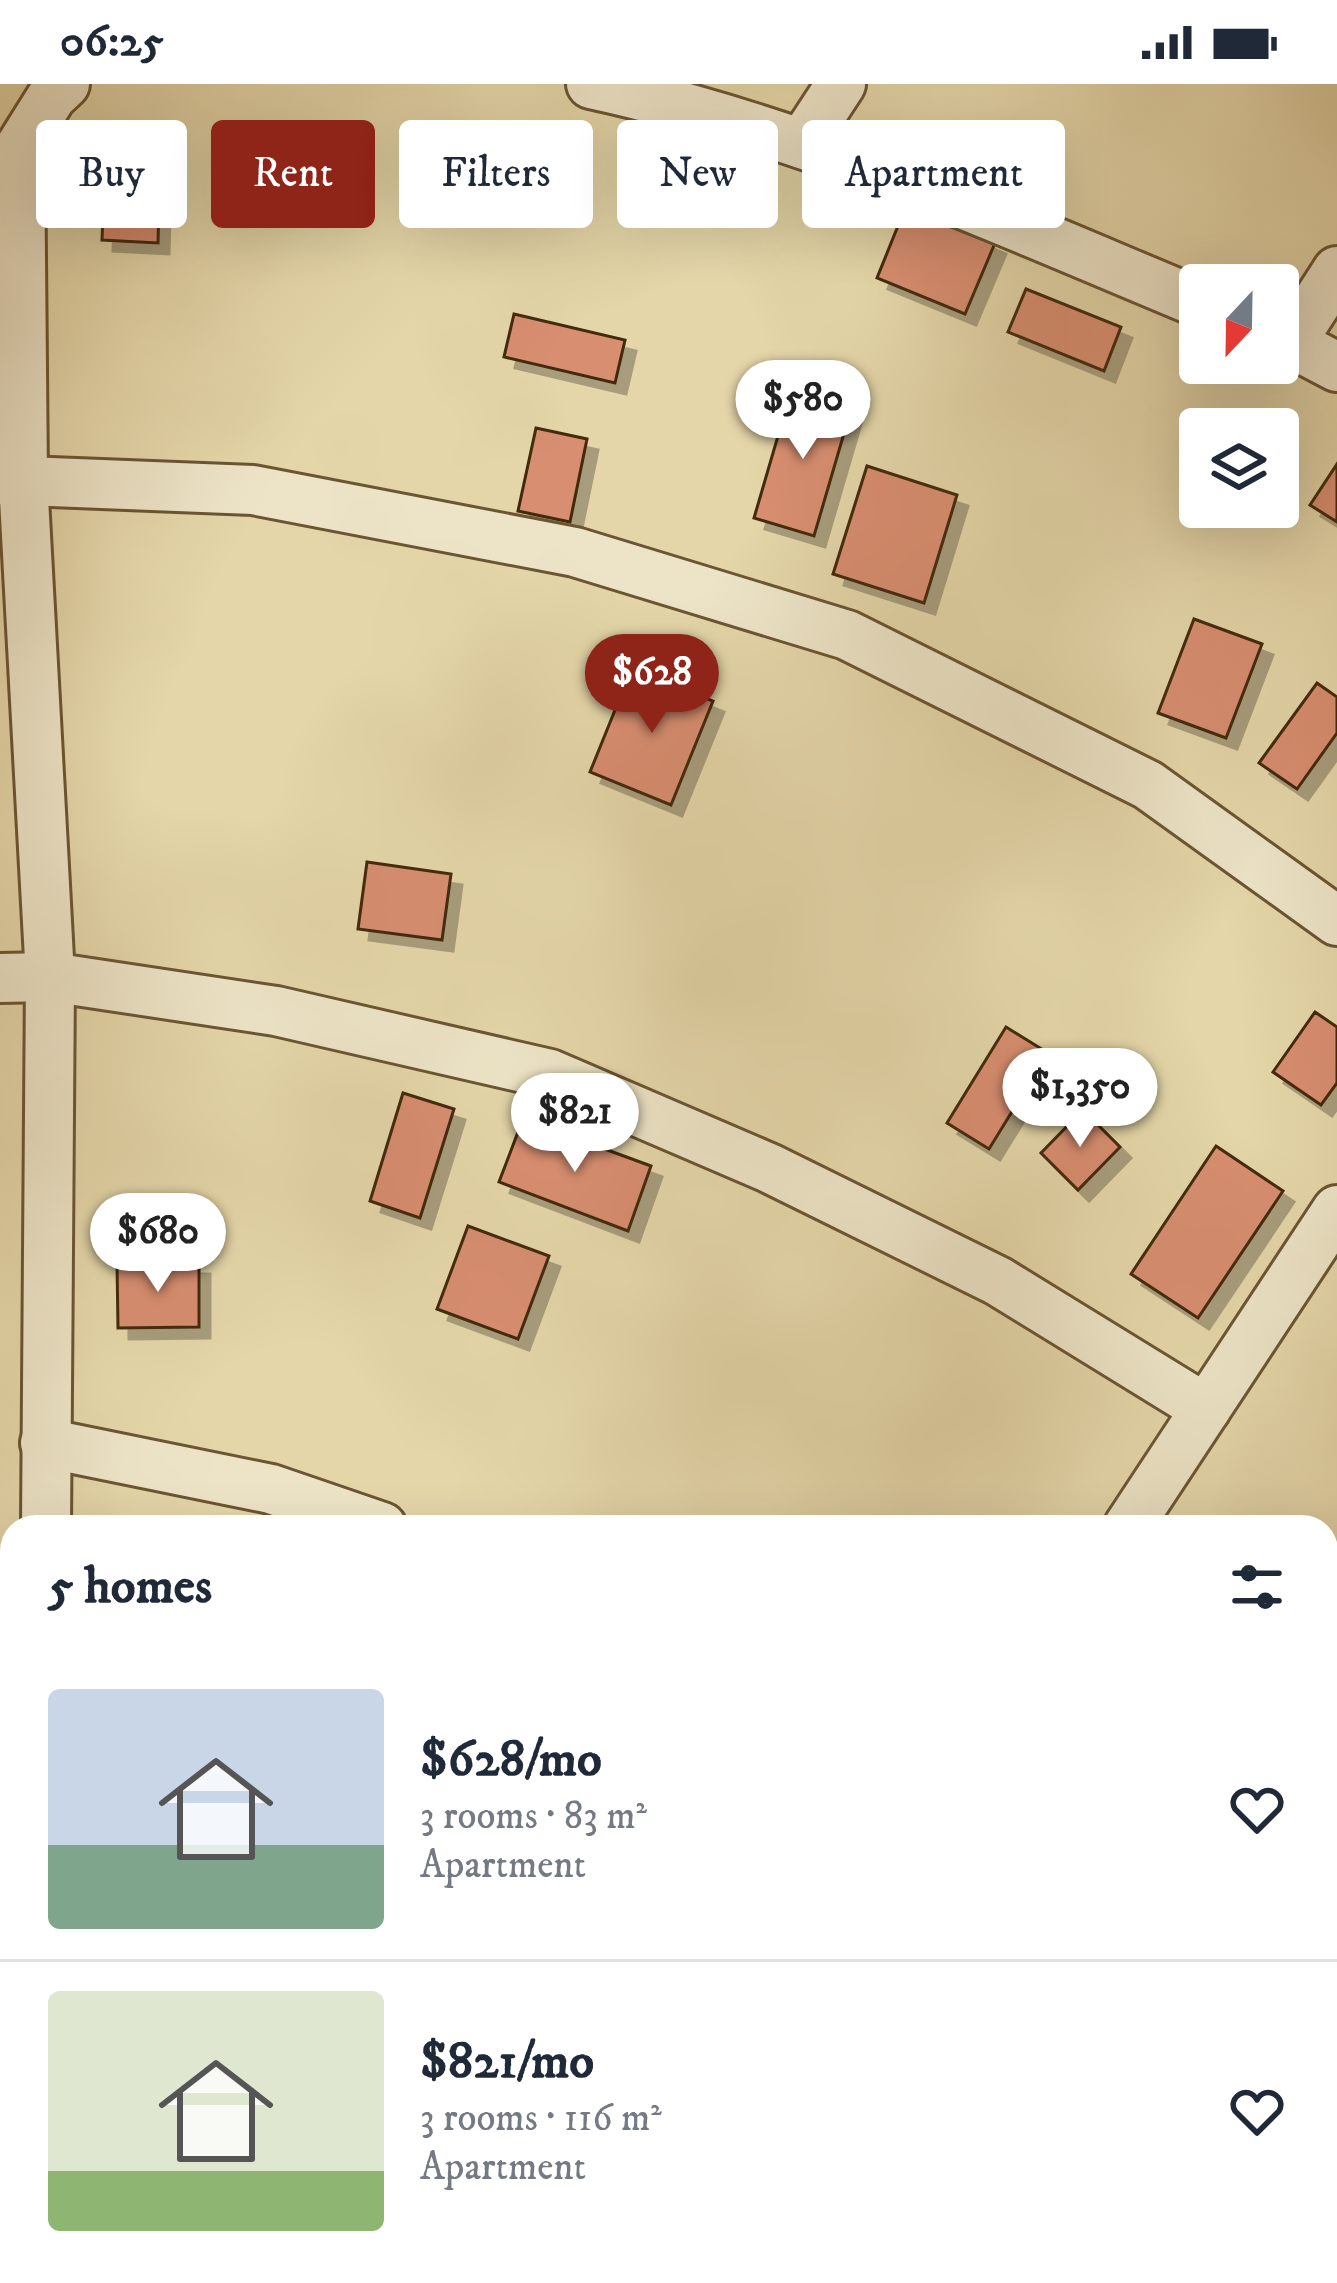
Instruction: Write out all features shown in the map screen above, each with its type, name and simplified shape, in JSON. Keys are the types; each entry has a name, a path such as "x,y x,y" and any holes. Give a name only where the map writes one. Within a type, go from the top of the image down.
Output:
{"street":[{"path":"46,1515 50,977 11,480 10,138 65,84"},
{"path":"591,84 671,102 802,142"},
{"path":"817,120 841,84"},
{"path":"1015,228 1179,294"},
{"path":"1299,321 1337,271"},
{"path":"1299,347 1337,368"},
{"path":"11,480 276,494 575,552 847,635 1148,785 1337,921"},
{"path":"0,978 50,977 276,1011 550,1074 770,1168 998,1281 1206,1409"},
{"path":"1136,1515 1337,1210"},
{"path":"45,1443 271,1490 346,1515"}],"building":[{"path":"102,228 158,228 158,243 102,240"},
{"path":"897,228 959,228 995,243 965,314 877,278"},
{"path":"1026,289 1121,327 1104,371 1008,332"},
{"path":"514,314 625,340 615,383 504,357"},
{"path":"792,388 852,406 814,536 754,518"},
{"path":"536,428 587,439 570,522 518,511"},
{"path":"1337,464 1337,522 1310,505"},
{"path":"867,466 957,495 924,603 833,574"},
{"path":"1194,619 1262,644 1226,738 1158,713"},
{"path":"632,668 713,701 671,805 590,772"},
{"path":"1317,683 1337,697 1337,733 1297,789 1259,763"},
{"path":"367,862 451,874 442,940 358,929"},
{"path":"1315,1012 1337,1027 1337,1083 1321,1105 1273,1072"},
{"path":"1006,1027 1048,1053 989,1149 947,1123"},
{"path":"403,1093 454,1109 420,1218 370,1201"},
{"path":"1083,1110 1120,1147 1078,1190 1041,1153"},
{"path":"523,1119 651,1166 628,1231 499,1182"},
{"path":"1216,1146 1283,1191 1198,1318 1131,1274"},
{"path":"468,1226 549,1256 518,1339 437,1309"},
{"path":"117,1263 199,1263 199,1327 118,1328"}]}
